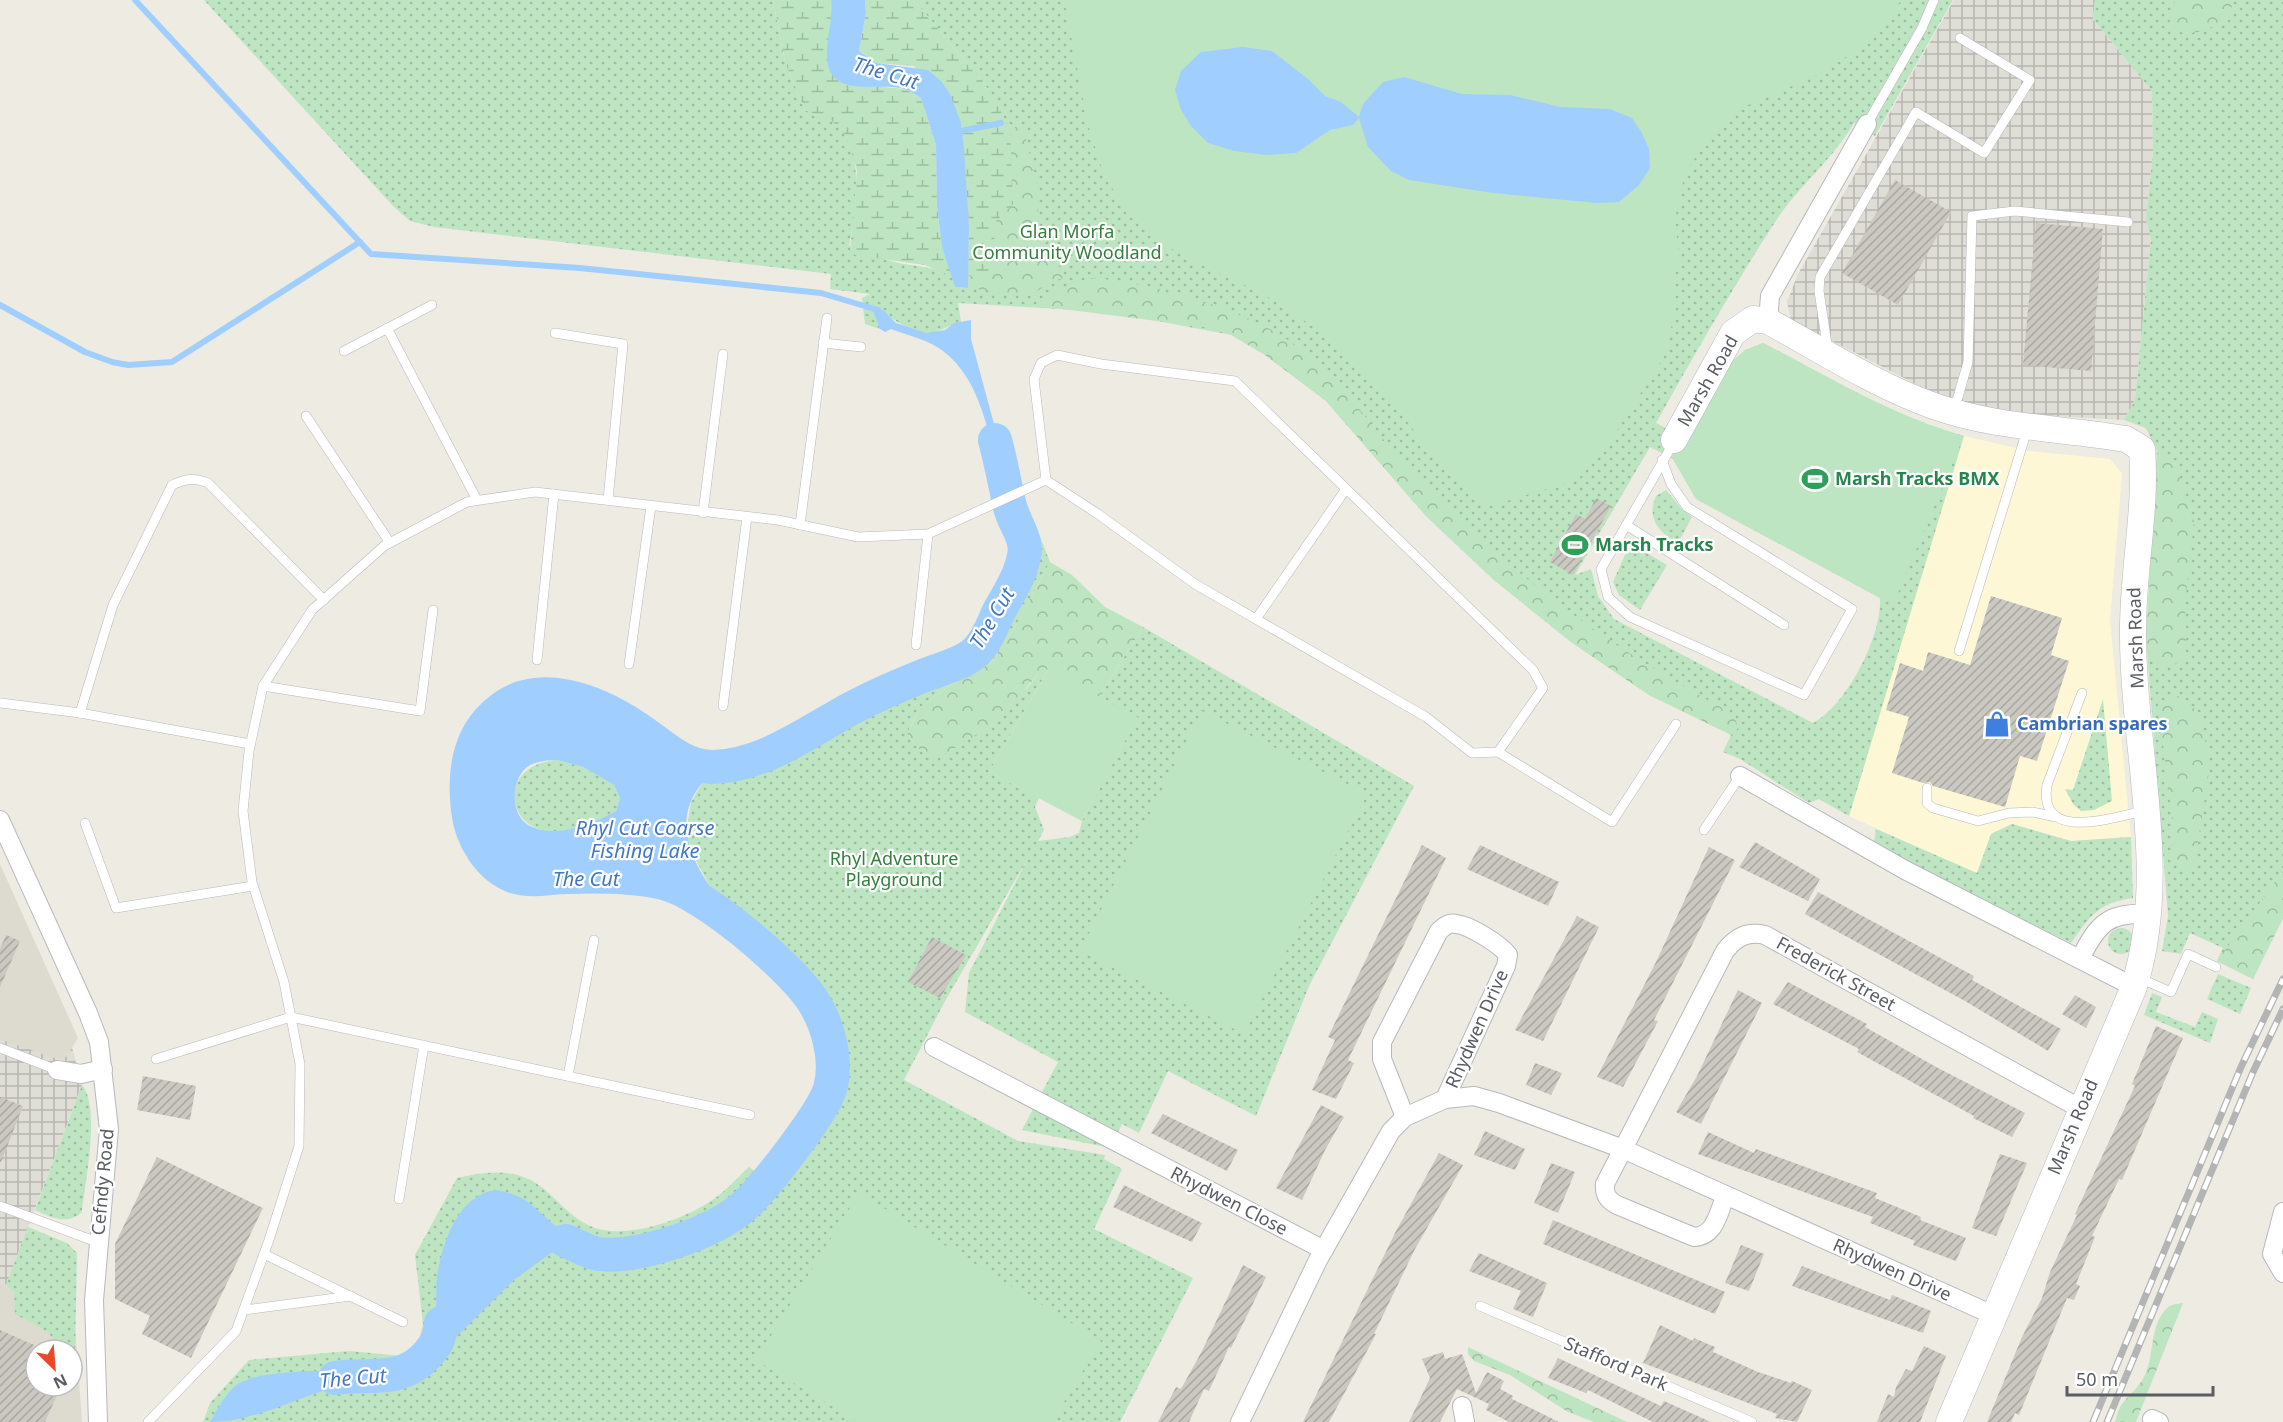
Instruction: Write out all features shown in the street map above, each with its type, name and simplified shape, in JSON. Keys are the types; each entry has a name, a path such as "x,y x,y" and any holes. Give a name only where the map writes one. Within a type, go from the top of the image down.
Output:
{"street":[{"path":"1768,321 1770,296 1867,124"},
{"name":"Marsh Road","path":"1668,450 1733,333 1753,319 1768,321 1828,354 1932,405 1983,420 2126,439 2142,449 2144,474 2133,584 2133,638 2147,811 2151,878 2150,914 2136,982 2080,1109 1949,1422"},
{"path":"1740,776 1905,870 2080,959 2136,982"},
{"name":"Cefndy Road","path":"0,820 88,1012 99,1042 109,1129 97,1242 94,1300 98,1422"},
{"path":"2080,959 2089,941 2116,915 2150,914"},
{"name":"Rhydwen Drive","path":"1405,1117 1382,1059 1382,1042 1439,931 1446,925 1456,923 1501,946 1508,955 1506,966 1445,1099"},
{"name":"Frederick Street","path":"1623,1149 1725,951 1732,942 1750,934 1765,935 2080,1109"},
{"name":"Rhydwen Close","path":"934,1047 1324,1250"},
{"path":"57,1070 81,1074 103,1069"},
{"name":"Rhydwen Drive","path":"1240,1422 1324,1250 1391,1131 1405,1117 1445,1099 1474,1096 1499,1103 1623,1149 1725,1197 1993,1315"},
{"path":"1623,1149 1605,1184 1606,1197 1617,1205 1694,1238 1712,1230 1725,1197"},
{"path":"2283,1212 2272,1254 2283,1273"}],"lane":[{"path":"1867,124 1922,28 1934,0"},
{"path":"1828,354 1819,291 1821,277 1916,112 1984,153 2031,80 1960,38"},
{"path":"1954,411 1968,362 1972,216 2015,211 2128,222"},
{"path":"344,351 432,305"},
{"path":"800,525 827,318"},
{"path":"387,328 477,500"},
{"path":"555,333 623,344 608,500"},
{"path":"823,343 861,347"},
{"path":"703,513 723,354"},
{"path":"1046,480 1034,379 1041,363 1057,355 1101,364 1235,381 1533,670 1543,688 1498,752"},
{"path":"306,416 390,543"},
{"path":"1959,651 2028,425"},
{"path":"1668,450 1671,484 1687,507 1852,609 1804,695 1630,617 1608,597 1601,569 1668,450"},
{"path":"80,713 113,605 172,485 185,479 196,478 208,483 324,600"},
{"path":"147,1422 236,1331 299,1146 300,1064 284,982 253,886 243,811 250,744 262,686 312,610 390,543 467,502 477,500 535,492 747,517 858,537 928,534 1046,480"},
{"path":"1046,480 1098,514 1194,584 1426,717 1472,753 1498,752 1612,822 1676,724"},
{"path":"1256,619 1346,489"},
{"path":"537,660 554,494"},
{"path":"629,664 651,506"},
{"path":"723,706 747,517"},
{"path":"1626,525 1784,625"},
{"path":"916,645 928,534"},
{"path":"262,686 420,711 433,610"},
{"path":"2056,817 2048,807 2045,798 2047,785 2082,693"},
{"path":"1,704 80,713 250,744"},
{"path":"1704,830 1740,776"},
{"path":"1927,788 1927,803 1933,808 1978,821 2009,813 2032,812 2080,824 2147,811"},
{"path":"85,823 116,908 253,886"},
{"path":"568,1076 594,940"},
{"path":"2136,982 2171,992 2188,954 2216,967"},
{"path":"156,1059 291,1017 750,1115"},
{"path":"399,1199 424,1045"},
{"path":"0,1048 57,1070"},
{"path":"0,1206 97,1242"},
{"path":"264,1254 403,1322"},
{"path":"244,1310 351,1296"},
{"name":"Stafford Park","path":"1480,1306 1752,1422"}],"shaded area":[{"path":"1954,0 2095,0 2093,19 2152,91 2153,151 2146,219 2151,238 2135,400 2124,420 2018,414 1941,397 1791,320 1787,302 1798,274"},
{"path":"1964,436 2029,451 2110,459 2122,473 2110,621 2131,837 2071,841 2012,824 1991,834 1977,874 1849,816"},
{"path":"0,864 78,1038 66,1057 54,1058 0,1039"},
{"path":"0,1039 66,1057 72,1047 82,1085 6,1285 0,1283"},
{"path":"0,1283 74,1313 76,1338 24,1338 24,1398 80,1398 82,1422 0,1422"}],"green space":[{"name":"Glan Morfa Community Woodland","path":"204,0 773,0 785,62 805,110 832,121 843,132 850,145 855,162 856,198 849,246 892,261 939,271 953,277 956,287 968,288 968,275 981,277 989,90 914,0 1953,0 1875,136 1854,123 1846,136 1777,219 1730,294 1656,423 1683,437 1745,350 1763,343 1886,407 1937,428 1964,436 1849,816 1819,799 1809,803 1740,759 1723,752 1731,735 1649,695 1571,642 1494,580 1426,516 1326,401 1265,355 1232,335 1141,318 1078,310 958,303 961,322 930,333 918,332 874,310 880,329 865,324 862,298 870,294 830,289 831,274 434,227 410,221 394,207","holes":["1650,447 1673,459 1696,499 1880,598 1875,631 1860,668 1838,701 1826,714 1813,723 1614,619 1598,596 1591,569 1575,575"]},
{"path":"773,0 831,0 833,18 827,57 883,87 905,89 921,98 936,145 937,206 942,247 953,277 925,265 855,255 850,251 857,170 846,136 832,121 805,110 785,62"},
{"path":"865,0 914,0 989,90 1010,129 1013,204 994,223 995,272 981,277 968,275 969,226 961,123 914,66 876,63 859,51 866,13"},
{"name":"Marsh Tracks","path":"1064,0 1901,0 1882,31 1868,42 1822,73 1746,106 1704,145 1685,173 1675,218 1680,268 1673,275 1676,306 1665,355 1604,451 1577,480 1486,507 1438,462 1380,386 1331,338 1265,295 1179,254 1127,214 1103,172 1088,125"},
{"path":"2095,0 2283,0 2283,918 2253,979 2217,961 2223,948 2190,933 2181,954 2162,951 2168,916 2146,639 2157,451 2146,428 2124,420 2135,400 2151,239 2146,219 2153,151 2152,91 2093,19"},
{"path":"2175,0 2233,0 2229,19 2206,30 2185,33 2168,28"},
{"path":"1017,126 1024,131 1037,186 1039,236 1046,259 1063,269 1063,278 1052,281 1030,296 968,288 968,275 981,277 995,271 994,223 1013,204 1010,129"},
{"path":"1092,278 1140,285 1194,299 1247,318 1289,341 1341,389 1418,480 1498,554 1560,605 1626,651 1730,712 1738,728 1732,735 1649,695 1571,642 1494,580 1426,516 1326,401 1265,355 1221,329 1038,306 1039,301 1050,293"},
{"name":"Marsh Tracks BMX","path":"1763,343 1886,407 1937,428 1964,436 1893,605 1696,499 1673,459 1723,369 1745,350"},
{"path":"2157,451 2164,452 2176,462 2194,522 2185,603 2186,655 2177,663 2164,668 2155,663 2146,639"},
{"path":"1666,490 1692,517 1678,543 1660,530 1654,518 1653,504 1656,496"},
{"name":"Rhyl Adventure Playground","path":"1026,501 1050,562 1014,629 991,663 947,687 921,707 907,733 918,748 937,758 1028,687 1043,668 1048,670 989,772 1039,798 1035,807 1044,830 1038,841 1070,837 1079,833 1082,821 1137,718 1099,697 1143,627 1414,786 1310,984 1256,1116 1168,1071 1139,1133 1122,1124 1116,1136 1041,1094 1058,1062 965,1012 969,973 1028,858 945,1001 904,1080 1018,1141 1105,1155 1104,1159 1122,1169 1094,1229 1193,1278 1120,1422 203,1422 210,1403 249,1360 349,1351 414,1357 423,1324 415,1255 457,1178 491,1173 524,1177 544,1189 571,1214 590,1226 603,1230 634,1230 666,1222 696,1210 719,1195 749,1167 772,1183 806,1146 824,1120 835,1094 839,1061 836,1035 821,1003 801,978 716,898 690,849 686,834 691,802 704,780 718,772 739,769 785,753 885,701 965,668 985,652 1029,568 1030,541 1016,505"},
{"path":"1634,550 1643,551 1667,565 1640,610 1619,595 1613,582 1625,555"},
{"path":"1050,562 1072,575 1105,607 1143,627 1099,697 1044,668 992,725 937,759 918,748 907,733 921,707 947,687 991,663 1014,629"},
{"path":"1048,670 1138,717 1082,821 989,772"},
{"path":"2178,696 2202,715 2209,772 2194,866 2188,873 2181,872 2173,861 2172,816 2158,704"},
{"path":"2103,699 2112,801 2094,810 2081,811 2073,804 2065,789 2073,790"},
{"path":"1202,711 1367,794 1244,1034 1080,951"},
{"path":"557,760 583,767 614,785 620,798 616,811 589,824 560,831 542,830 528,824 519,813 515,800 516,787 523,774 537,765"},
{"path":"2012,824 2071,841 2131,837 2133,898 2111,903 2096,912 2071,943 1954,887 1874,843 1876,829 1977,873 1991,834"},
{"path":"2283,871 2283,918 2253,979 2217,961"},
{"path":"2121,928 2130,932 2134,941 2130,950 2121,954 2112,950 2108,941 2112,932"},
{"path":"2218,974 2251,988 2240,1014 2207,999"},
{"path":"2152,993 2162,997 2156,1012 2195,1027 2202,1012 2218,1019 2210,1043 2144,1015"},
{"path":"82,1085 88,1096 91,1127 82,1212 70,1219 58,1219 35,1210"},
{"path":"1033,1109 1106,1147 1022,1130"},
{"path":"859,1193 1101,1341 1052,1422 858,1422 756,1360"},
{"path":"28,1227 67,1243 77,1253 75,1338 52,1338 48,1332 15,1314 14,1292 6,1285"},
{"path":"2183,1303 2136,1422 2115,1422 2121,1406 2145,1375 2157,1323 2161,1316 2170,1306"},
{"path":"1468,1347 1627,1422 1594,1422 1568,1412 1510,1375 1474,1361 1468,1354"}],"water":[{"path":"831,0 865,0 866,13 859,51 876,63 928,70 941,81 950,94 961,123 964,149 969,226 968,288 955,287 942,247 937,206 936,145 921,98 905,89 856,86 835,79 829,69 827,55"},
{"path":"1243,47 1272,51 1308,79 1325,96 1341,102 1359,117 1363,104 1383,82 1404,77 1462,94 1510,95 1560,107 1610,109 1632,118 1649,149 1650,168 1639,185 1619,202 1597,203 1493,193 1409,180 1391,171 1368,147 1359,118 1353,125 1330,130 1296,153 1266,155 1234,151 1208,143 1191,126 1181,110 1175,90 1181,71 1201,52"},
{"path":"873,310 883,310 896,323 926,333 945,330 954,323 971,320 971,339 1010,483 1002,485 983,412 967,378 956,364 943,351 918,338 891,329 885,332 880,329"},
{"name":"Rhyl Cut Coarse Fishing Lake","path":"542,694 589,703 620,718 679,756 712,765 731,764 704,781 690,803 686,826 691,849 701,872 733,916 765,951 718,911 691,893 677,887 628,878 524,876 499,868 489,859 480,847 469,812 467,785 470,758 479,733 486,723 505,707 528,697","holes":["550,760 583,767 614,785 620,798 616,811 596,821 561,831 539,829 528,825 522,819 515,804 515,795 519,777 524,770 530,765"]},
{"path":"495,1190 524,1199 558,1228 579,1240 601,1246 648,1248 592,1257 573,1252 551,1253 514,1280 446,1347 420,1363 429,1348 433,1334 439,1264 454,1223 471,1201"},
{"path":"307,1371 349,1371 383,1377 336,1387 241,1419 210,1422 226,1396 238,1384 263,1376"}],"building":[{"path":"1895,180 1951,212 1898,305 1842,273"},
{"path":"2036,223 2103,229 2091,371 2023,365"},
{"name":"Marsh Tracks","path":"1596,498 1611,506 1573,575 1550,562 1576,514 1585,519"},
{"path":"1991,596 2062,618 2051,655 2069,661 2037,761 2020,756 2005,807 1933,786 1930,782 1923,783 1892,773 1909,717 1886,710 1900,663 1923,671 1928,652 1970,665"},
{"path":"1755,842 1820,879 1808,901 1739,867"},
{"path":"1422,845 1446,858 1348,1060 1354,1063 1336,1099 1312,1090 1335,1040 1328,1037"},
{"path":"1480,845 1559,882 1548,906 1467,869"},
{"path":"1709,847 1735,860 1654,1020 1658,1021 1623,1087 1597,1077 1656,962"},
{"path":"1818,892 1974,976 1972,980 2061,1029 2048,1051 1965,1001 1805,914"},
{"path":"1577,916 1599,927 1543,1041 1515,1030"},
{"path":"6,935 20,941 0,987 0,949"},
{"path":"932,937 966,955 940,998 908,982"},
{"path":"1788,982 1867,1024 1865,1027 1938,1068 2025,1113 2012,1137 1973,1118 1974,1116 1857,1052 1859,1049 1773,1004"},
{"path":"1738,990 1762,1003 1701,1124 1676,1112 1697,1076"},
{"path":"2075,995 2096,1007 2086,1028 2062,1014"},
{"path":"2156,1026 2183,1038 2122,1180 2119,1179 2092,1236 2095,1237 2076,1284 2080,1286 2074,1300 2067,1298 2019,1415 2015,1413 2011,1422 1987,1422 2022,1337 2042,1298 2050,1272 2077,1215 2075,1214 2135,1086 2132,1084"},
{"path":"1535,1063 1562,1073 1551,1095 1526,1085"},
{"path":"143,1076 196,1086 190,1120 137,1110"},
{"path":"0,1097 23,1106 1,1162 0,1162"},
{"path":"1321,1105 1344,1117 1325,1150 1302,1200 1276,1188"},
{"path":"1163,1114 1238,1150 1227,1171 1151,1133"},
{"path":"1485,1131 1525,1149 1515,1170 1474,1155"},
{"path":"1708,1132 1754,1153 1756,1149 1877,1193 1875,1198 1921,1217 1920,1220 1966,1238 1956,1261 1913,1245 1915,1241 1870,1223 1873,1217 1698,1154"},
{"path":"1439,1153 1463,1165 1415,1249 1374,1334 1376,1334 1329,1422 1303,1422 1396,1231"},
{"path":"2000,1154 2027,1163 1996,1236 1972,1228"},
{"path":"157,1157 263,1208 191,1358 142,1334 150,1316 115,1299 115,1244"},
{"path":"1551,1163 1575,1172 1558,1213 1534,1203"},
{"path":"1124,1185 1202,1223 1192,1242 1113,1207"},
{"path":"1553,1220 1725,1292 1715,1314 1543,1244"},
{"path":"1741,1245 1764,1254 1749,1291 1725,1283"},
{"path":"1479,1253 1547,1283 1533,1317 1513,1309 1521,1291 1469,1271"},
{"path":"1243,1265 1266,1277 1209,1391 1204,1389 1189,1422 1158,1422 1176,1387 1181,1389 1202,1351"},
{"path":"1802,1266 1890,1300 1892,1295 1931,1311 1923,1333 1792,1286"},
{"path":"1660,1325 1693,1341 1694,1338 1715,1347 1713,1352 1758,1372 1791,1383 1792,1381 1812,1390 1797,1422 1775,1418 1777,1414 1643,1363"},
{"path":"0,1330 24,1341 24,1398 56,1398 45,1422 0,1422"},
{"path":"1924,1346 1946,1356 1920,1422 1877,1422 1888,1394 1894,1397 1896,1387 1906,1369 1912,1371"},
{"path":"1443,1352 1445,1359 1462,1354 1476,1393 1487,1372 1504,1381 1500,1389 1513,1396 1512,1399 1559,1422 1509,1422 1486,1410 1489,1404 1457,1389 1440,1422 1409,1422 1430,1378 1422,1359"},
{"path":"1558,1358 1661,1406 1664,1401 1711,1422 1653,1422 1588,1390 1586,1393 1548,1378"}],"waterway":[{"path":"135,0 371,254 580,268 821,293 878,310"},
{"path":"961,131 1001,123"},
{"path":"0,305 85,352 112,362 128,365 172,362 360,242"},
{"name":"The Cut","path":"566,1241 598,1254 633,1252 694,1235 730,1217 743,1207 764,1184 791,1151 825,1101 832,1078 830,1042 827,1030 811,998 783,967 721,914 680,889 663,883 628,878 529,879 516,877 498,867 477,841 468,810 468,771 478,735 494,715 510,703 528,696 547,694 566,696 585,701 621,718 681,759 701,766 732,765 769,754 871,698 967,658 977,651 988,635 1017,578 1025,549 1010,507 995,440"},
{"name":"The Cut","path":"335,1378 395,1374 406,1370 417,1364 434,1347 439,1338 441,1323"}],"railway":[{"path":"2093,1422 2241,1067 2283,979"},
{"path":"2107,1422 2253,1072 2283,1009"}],"place":[{"name":"Marsh Tracks BMX","path":"1815,479"},
{"name":"Marsh Tracks","path":"1575,545"},
{"name":"Cambrian spares","path":"1997,724"}]}
